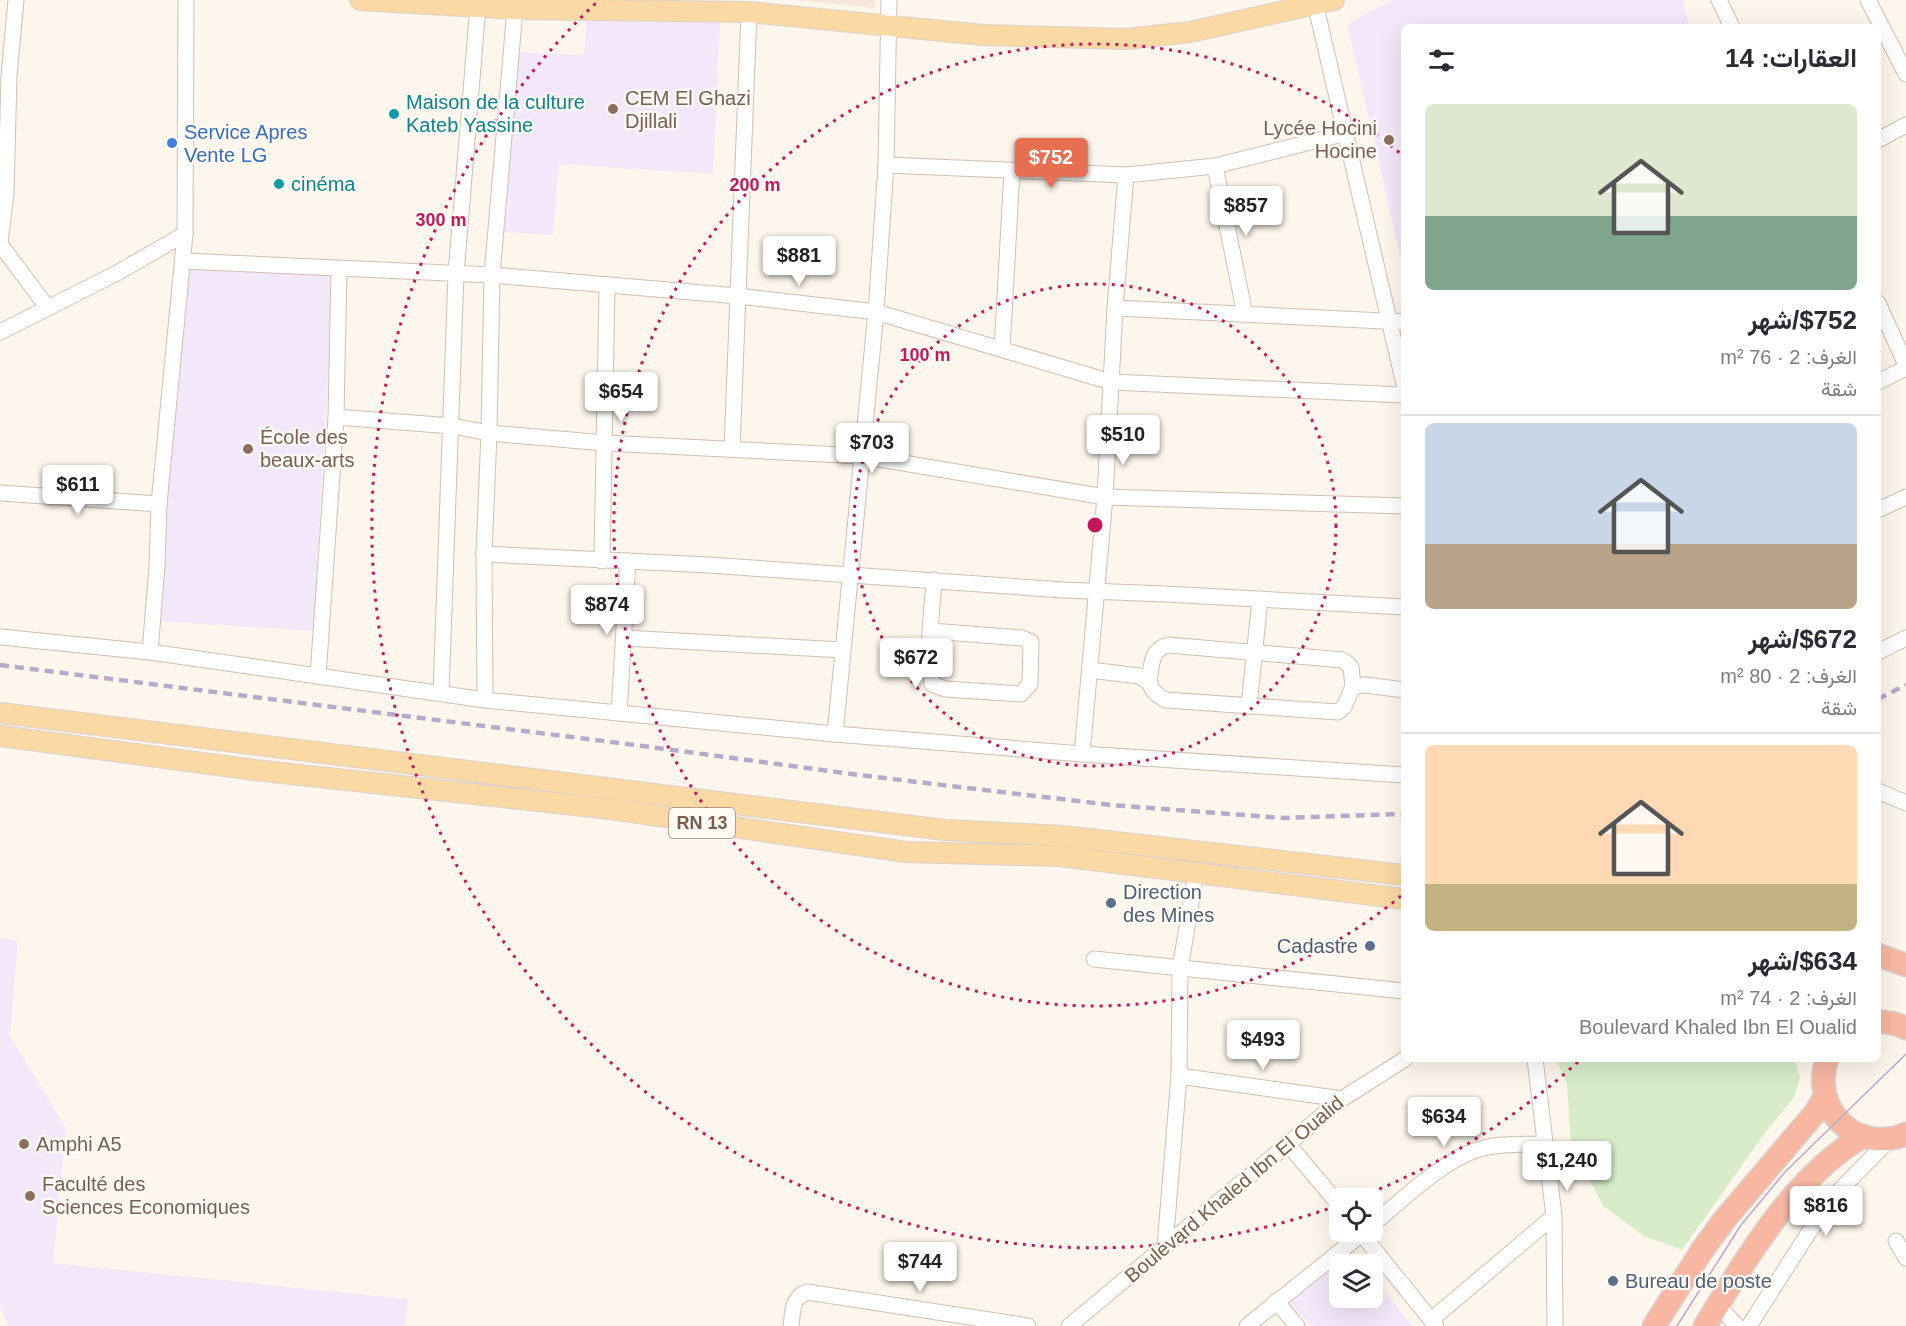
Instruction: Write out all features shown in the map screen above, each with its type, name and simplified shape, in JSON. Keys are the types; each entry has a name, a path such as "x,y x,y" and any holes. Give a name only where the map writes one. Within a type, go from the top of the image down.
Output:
{"highway":[{"path":"1881,956 1906,965"},
{"path":"1822,1063 1825,1097 1838,1119 1863,1136 1879,1139 1898,1136"},
{"path":"1654,1326 1725,1219 1815,1113 1825,1097"},
{"path":"1705,1326 1775,1219 1826,1163 1841,1149 1863,1136"}],"main road":[{"path":"360,0 515,9 749,12 983,35 1126,39 1190,32 1321,1"},
{"name":"RN 13","path":"0,713 945,830 1063,836 1401,875"},
{"name":"RN 13","path":"0,736 255,770 611,809 906,852 1060,856 1401,899"}],"street":[{"path":"16,0 9,76 6,193 0,244 47,307"},
{"path":"150,652 159,504 185,234 186,0"},
{"path":"835,734 876,312 886,165 889,0"},
{"path":"1719,0 1731,24"},
{"path":"1868,0 1880,24"},
{"path":"1321,1 1346,133 1397,322 1401,357"},
{"path":"441,693 456,274 478,6"},
{"path":"485,700 484,554 492,276 515,9"},
{"path":"732,449 749,12"},
{"path":"1881,25 1906,74"},
{"path":"1881,138 1906,125"},
{"path":"886,165 1126,175 1215,166 1346,133"},
{"path":"1215,166 1245,315"},
{"path":"1002,349 1012,171"},
{"path":"1082,754 1105,497 1115,308 1126,175"},
{"path":"0,332 117,273 185,234"},
{"path":"183,261 492,276 738,296 876,312 1111,382 1401,395"},
{"path":"318,676 336,417 339,269"},
{"path":"602,561 607,285"},
{"path":"1115,308 1397,322"},
{"path":"1881,310 1906,366 1881,380"},
{"path":"336,417 605,442 862,456 1105,497 1401,507"},
{"path":"0,493 159,504"},
{"path":"1881,509 1906,497"},
{"path":"484,554 628,561 1096,592 1401,607"},
{"path":"619,713 628,561"},
{"path":"931,631 1022,638 1031,642 1030,684 1021,694 945,688 932,684 929,667 931,631 934,580"},
{"path":"1249,706 1260,599"},
{"path":"0,637 150,652 485,700 835,734 1082,754 1401,771"},
{"path":"624,638 842,650"},
{"path":"1881,650 1906,638"},
{"path":"1168,645 1254,653 1343,660 1351,667 1353,686 1344,707 1338,712 1166,700 1157,696 1149,681 1155,652 1160,647 1168,645"},
{"path":"1090,670 1139,676 1149,681"},
{"path":"1353,686 1366,685 1401,690"},
{"path":"1881,792 1906,804"},
{"path":"1165,1246 1179,1076 1180,969 1196,873"},
{"path":"1094,959 1401,991"},
{"name":"Boulevard Khaled Ibn El Oualid","path":"1069,1326 1342,1099 1401,1062"},
{"path":"1535,1062 1554,1216 1556,1326"},
{"path":"1179,1076 1342,1099"},
{"path":"1749,1326 1811,1229 1837,1193 1898,1136"},
{"path":"1287,1143 1329,1193"},
{"path":"1383,1215 1428,1179 1474,1150 1487,1147 1545,1144"},
{"path":"1374,1242 1434,1323 1554,1216"},
{"path":"1896,1241 1906,1258"},
{"path":"1246,1326 1350,1242"},
{"path":"791,1326 796,1299 807,1292 1029,1326"},
{"path":"1276,1301 1297,1326"},
{"path":"1718,1305 1737,1326"}],"shaded area":[{"path":"795,0 876,0 875,8"},
{"name":"Lycée Hocini Hocine","path":"1392,0 1682,0 1689,24 1401,24 1400,254 1347,24"},
{"name":"CEM El Ghazi Djillali","path":"587,14 720,22 713,174 559,164 553,235 501,232 515,52 584,55"},
{"name":"École des beaux-arts","path":"185,264 334,276 313,631 159,621"},
{"name":"Faculté des Sciences Economiques","path":"0,938 18,941 10,1036 66,1128 53,1263 408,1299 405,1326 8,1326 0,1306"},
{"path":"1329,1270 1329,1308 1383,1308 1383,1289 1412,1326 1311,1326 1290,1302"}],"green space":[{"path":"1557,1062 1795,1062 1800,1078 1794,1097 1762,1137 1682,1250 1644,1236 1603,1206 1571,1144 1567,1084"}],"tram line":[{"path":"1677,1326 1741,1225 1785,1172 1906,1054"}],"railway":[{"path":"0,665 1111,805 1283,818 1401,814"},
{"path":"1881,698 1906,685"}],"place":[{"name":"CEM El Ghazi Djillali","path":"613,109"},
{"name":"Maison de la culture Kateb Yassine","path":"394,114"},
{"name":"Lycée Hocini Hocine","path":"1389,140"},
{"name":"Service Apres Vente LG","path":"172,143"},
{"name":"cinéma","path":"279,184"},
{"name":"École des beaux-arts","path":"248,449"},
{"name":"Direction des Mines","path":"1111,903"},
{"name":"Cadastre","path":"1370,946"},
{"name":"Amphi A5","path":"24,1144"},
{"name":"Faculté des Sciences Economiques","path":"30,1196"},
{"name":"Bureau de poste","path":"1613,1281"}]}
